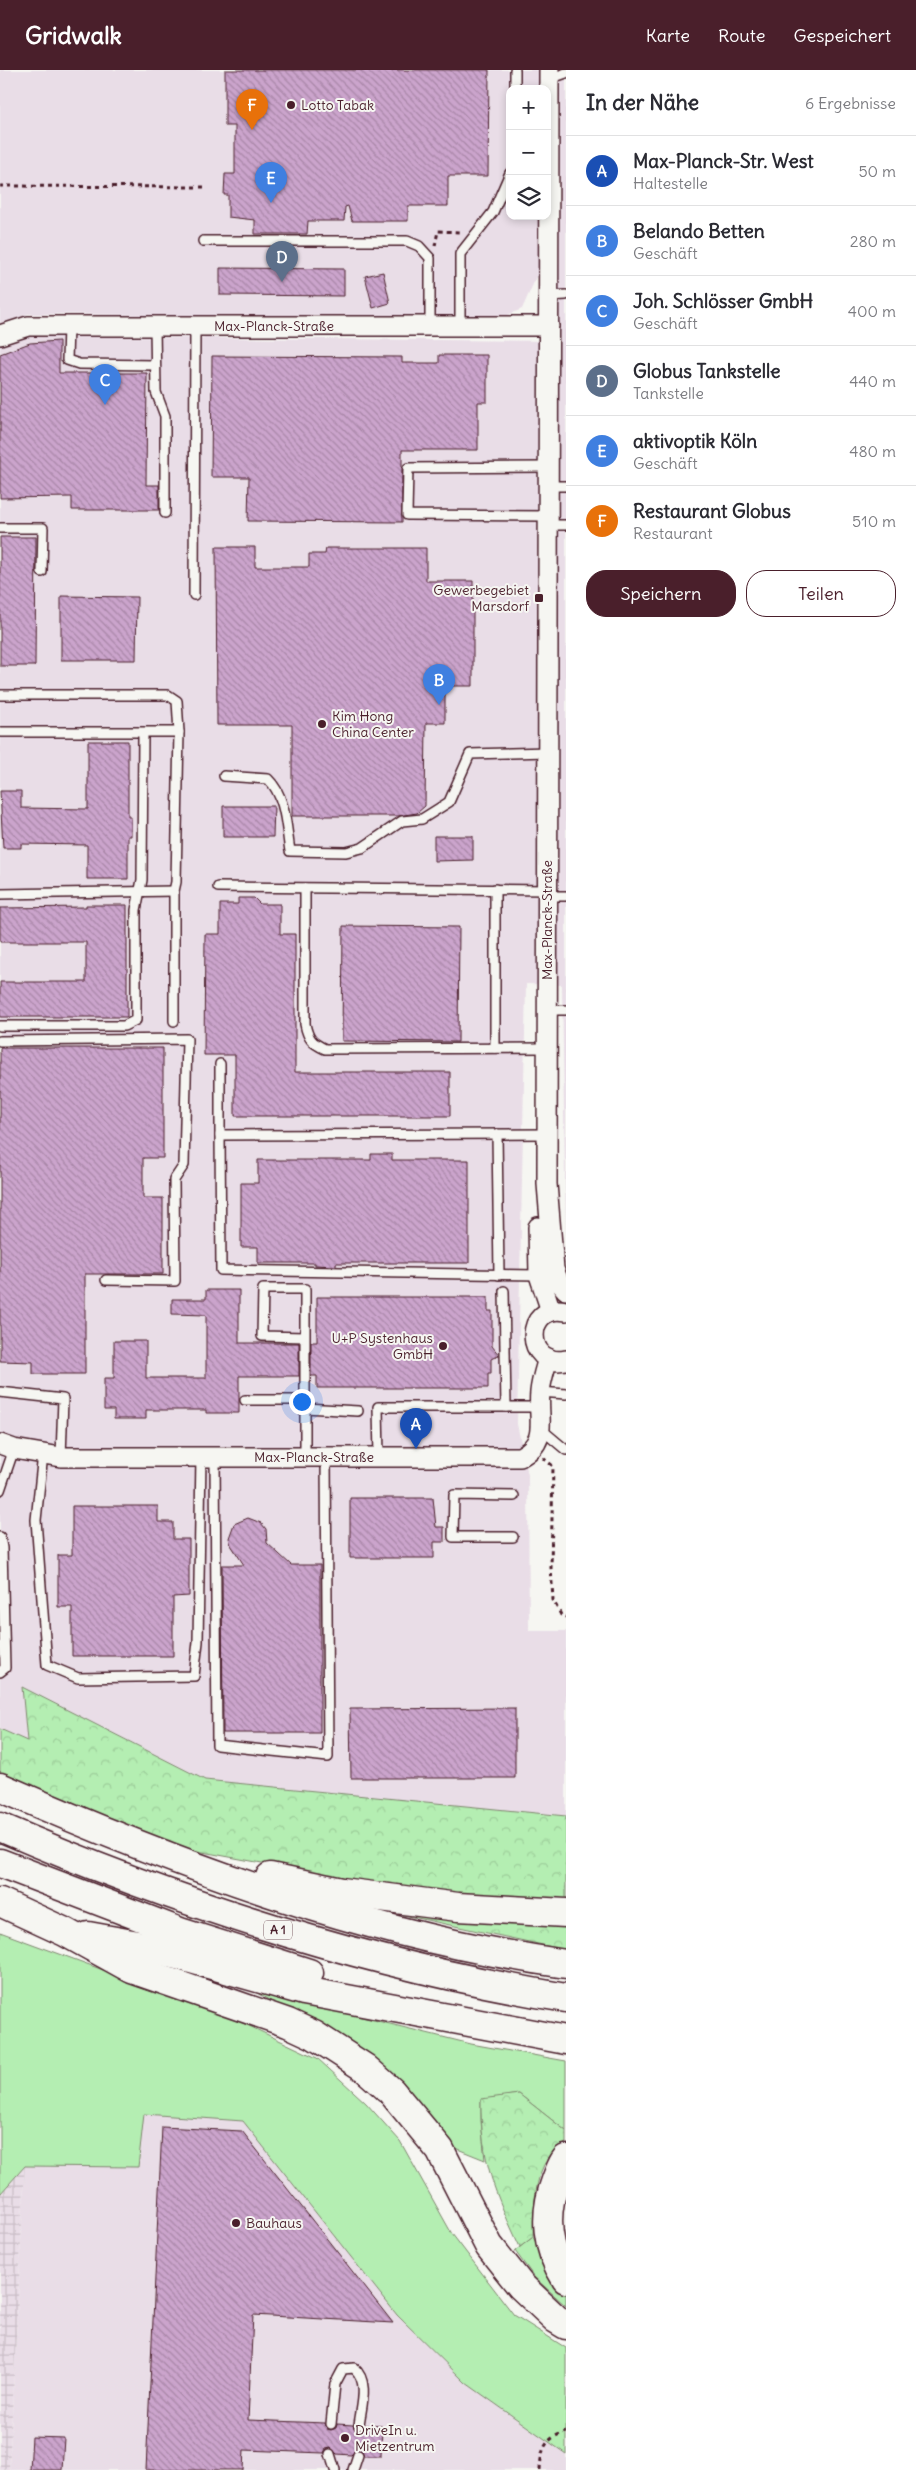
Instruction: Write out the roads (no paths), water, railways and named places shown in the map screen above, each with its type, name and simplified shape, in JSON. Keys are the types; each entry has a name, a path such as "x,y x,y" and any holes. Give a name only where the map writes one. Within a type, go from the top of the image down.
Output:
{"highway":[{"path":"0,1787 60,1814 308,1905 425,1936 566,1964"},
{"name":"A 1","path":"0,1827 54,1850 180,1898 281,1930 397,1962 566,1998"},
{"path":"184,1861 342,1892 458,1907 566,1913"},
{"name":"A 1","path":"0,1863 180,1932 465,2021 566,2040"},
{"path":"0,1902 65,1932 132,1969 288,2023 338,2049 365,2068 391,2091 440,2150 489,2246 521,2286 556,2319 566,2325"},
{"path":"65,1932 149,1947 304,1991 465,2021"},
{"path":"566,2159 549,2198 548,2235 555,2262 566,2278"}],"street":[{"name":"Max-Planck-Straße","path":"554,74 557,296 549,326 548,467 557,486 554,522 548,752 547,1184 554,1269 558,1282 566,1290"},
{"name":"Max-Planck-Straße","path":"1,332 28,326 549,326"},
{"name":"Max-Planck-Straße","path":"7,1447 52,1456 520,1457 532,1450 541,1429 540,1400 557,1359 538,1349 534,1334 541,1317 559,1311 539,1275 538,1209 547,1184"}],"lane":[{"path":"515,70 515,85"},
{"path":"460,326 460,254 493,212 509,175"},
{"path":"203,241 407,241 419,246 430,258 430,326"},
{"path":"68,326 67,360 78,364 155,365"},
{"path":"154,326 156,392 165,416 165,512"},
{"path":"194,326 194,595"},
{"path":"548,467 408,468 408,515 554,522"},
{"path":"0,528 43,528 42,572"},
{"path":"0,694 168,695 177,701 179,732 176,882 174,891 174,1020"},
{"path":"0,732 143,734 179,732"},
{"path":"0,1026 124,1026 136,1020 136,910 142,880 143,734"},
{"path":"224,776 268,778 275,786 282,803 290,851 346,852 362,848 402,821 422,819 449,802 470,754 548,752"},
{"path":"218,887 495,889 566,896"},
{"path":"304,888 305,1024 308,1036 313,1043 325,1049 547,1048"},
{"path":"495,889 495,1048"},
{"path":"0,894 174,891"},
{"path":"547,1010 566,1010"},
{"path":"0,1040 187,1039 184,1165 174,1180 174,1281 106,1280"},
{"path":"220,1064 221,1270 539,1275"},
{"path":"497,1134 499,1274"},
{"path":"220,1135 548,1134"},
{"path":"305,1337 262,1336 263,1289 305,1290 305,1337 305,1457"},
{"path":"504,1291 506,1407"},
{"path":"0,1392 63,1399 52,1456 36,1520 47,1665 78,1678 194,1676 198,1642 208,1457"},
{"path":"379,1457 378,1407 506,1407 566,1394"},
{"path":"246,1400 358,1410"},
{"path":"541,1429 566,1450"},
{"path":"0,1490 7,1447"},
{"path":"208,1457 216,1744 328,1757 326,1457"},
{"path":"513,1537 453,1537 454,1495 514,1496"},
{"path":"0,1537 2,1548 5,1668 0,1672"},
{"path":"331,2424 334,2384 343,2369 354,2368 360,2374 364,2387 360,2425"},
{"path":"330,2454 335,2470"},
{"path":"353,2470 358,2455"}],"place":[{"name":"Lotto Tabak","path":"291,105"},
{"name":"Restaurant Globus","path":"252,130"},
{"name":"aktivoptik Köln","path":"271,203"},
{"name":"Globus Tankstelle","path":"282,282"},
{"name":"Joh. Schlösser GmbH","path":"105,405"},
{"name":"Gewerbegebiet Marsdorf","path":"539,598"},
{"name":"Belando Betten","path":"439,705"},
{"name":"Kim Hong China Center","path":"322,724"},
{"name":"U+P Systenhaus GmbH","path":"443,1346"},
{"name":"Max-Planck-Str. West","path":"416,1449"},
{"name":"Bauhaus","path":"236,2223"},
{"name":"DriveIn u. Mietzentrum","path":"345,2438"}]}
